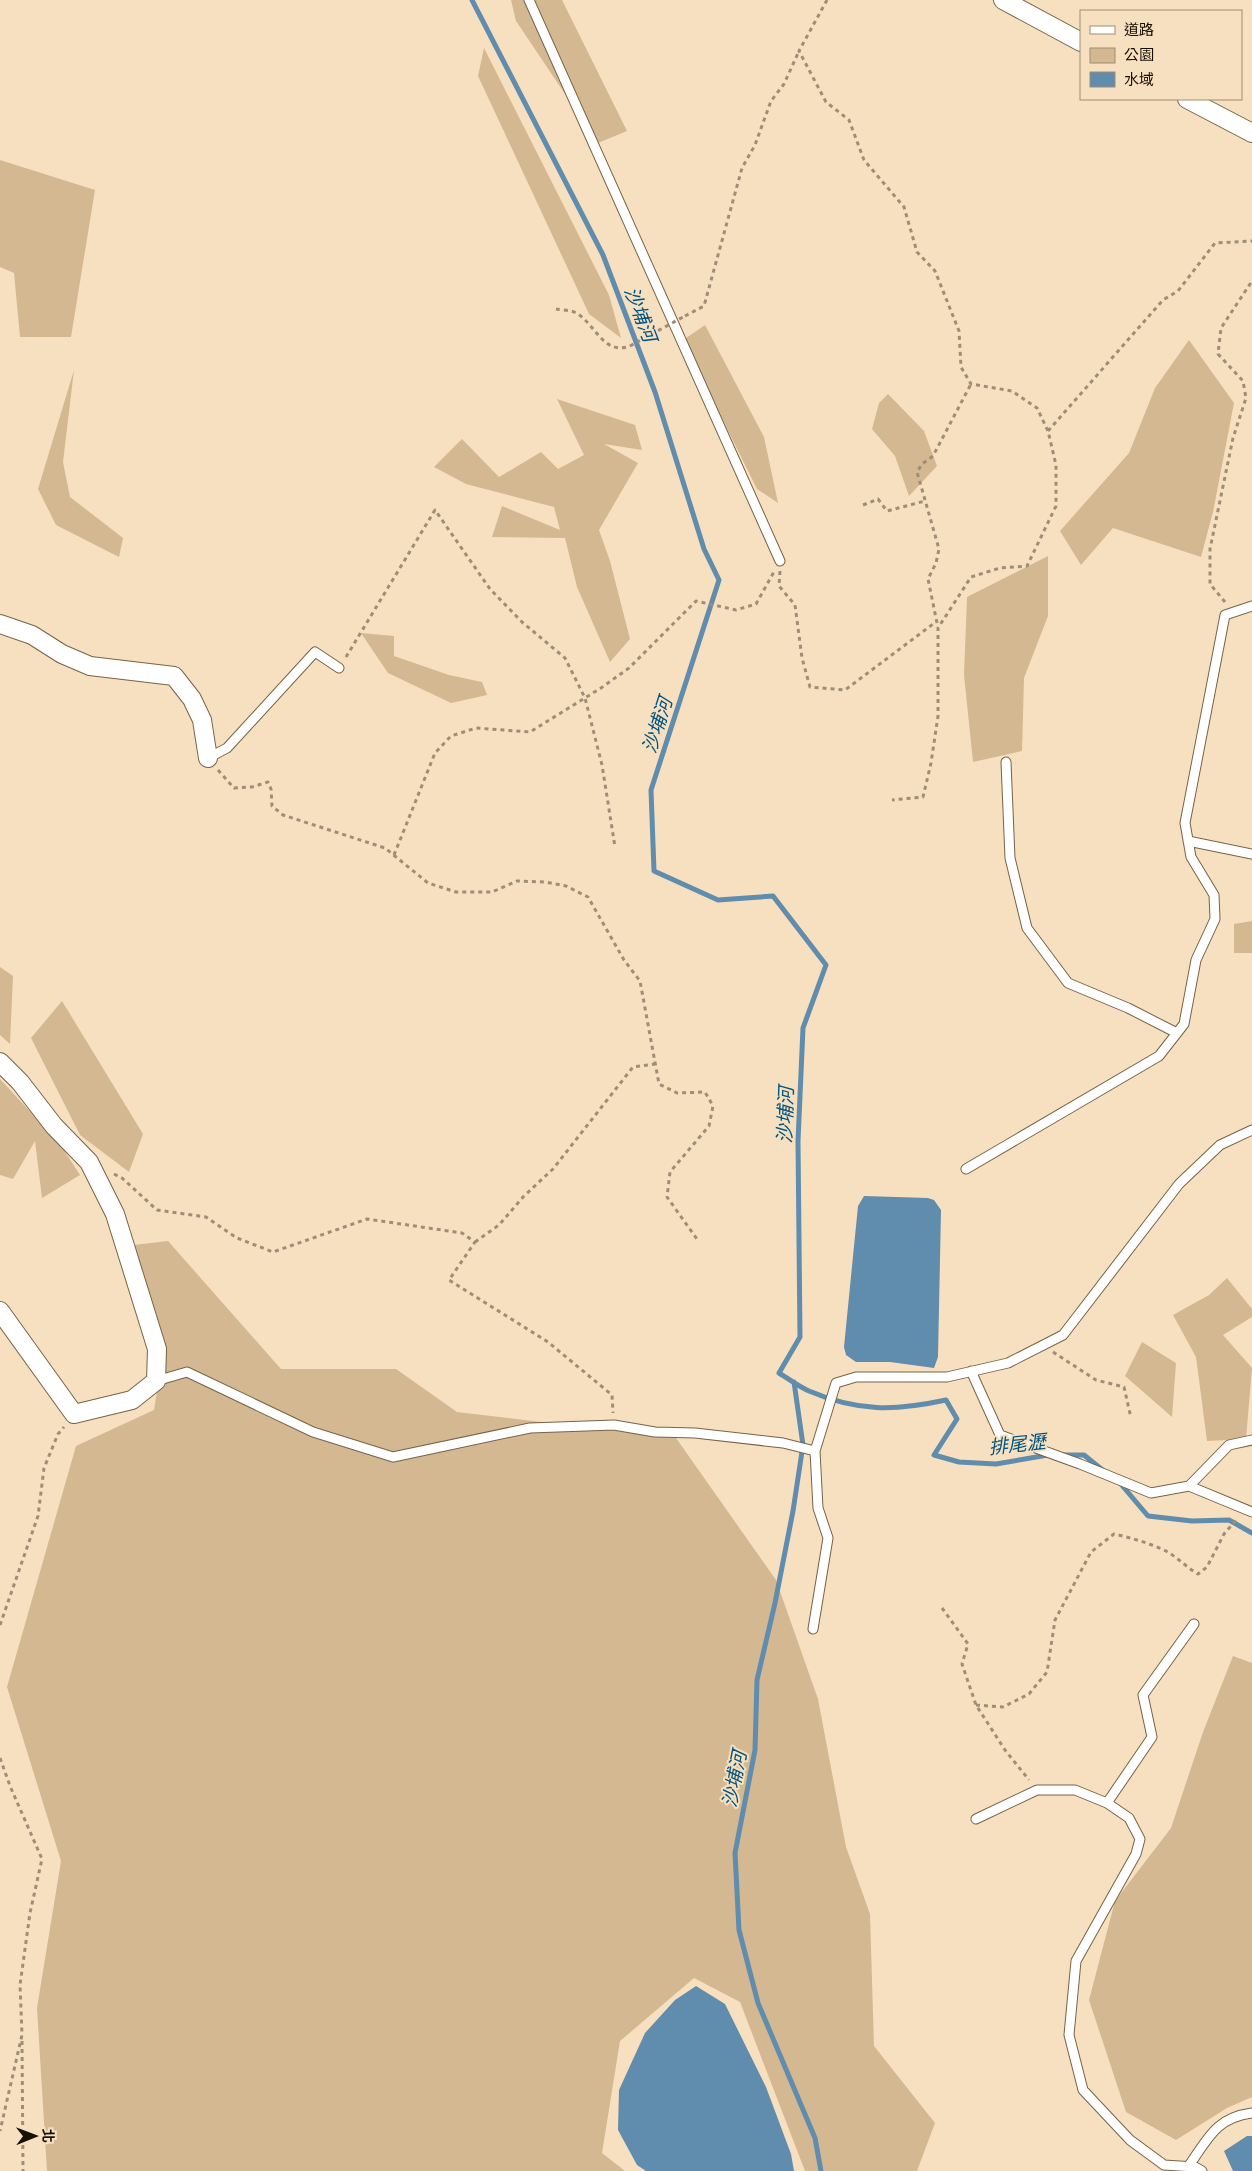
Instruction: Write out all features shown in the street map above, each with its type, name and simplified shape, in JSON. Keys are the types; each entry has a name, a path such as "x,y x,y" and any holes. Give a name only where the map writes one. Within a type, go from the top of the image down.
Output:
{"street":[{"path":"1004,0 1080,41"},
{"path":"1189,100 1252,134"},
{"path":"0,624 32,635 62,654 90,666 174,676 192,699 202,720 208,758"},
{"path":"0,1062 20,1082 54,1126 89,1162 115,1214 156,1349 156,1382 132,1400 74,1414 0,1311"}],"lane":[{"path":"529,0 780,560"},
{"path":"966,1169 1159,1056 1184,1024 1196,960 1215,919 1214,895 1191,857 1184,822 1225,615 1252,606"},
{"path":"208,758 227,748 315,652 339,668"},
{"path":"1006,762 1010,858 1027,928 1068,983 1128,1008 1177,1033"},
{"path":"1188,841 1252,854"},
{"path":"813,1629 828,1538 818,1508 814,1451 836,1383 856,1377 947,1377 1008,1363 1063,1335 1179,1184 1220,1145 1252,1130"},
{"path":"971,1371 1000,1435 1080,1464 1151,1493 1189,1486 1248,1511"},
{"path":"156,1382 187,1372 313,1432 393,1457 530,1428 614,1425 655,1432 695,1433 793,1446 814,1451"},
{"path":"1189,1486 1228,1445 1252,1440"},
{"path":"1107,1803 1152,1737 1143,1695 1194,1624"},
{"path":"976,1819 1037,1790 1074,1790 1107,1803 1129,1818 1140,1839 1136,1854 1076,1961 1069,2035 1083,2090 1130,2140 1164,2165 1188,2167 1202,2171"},
{"path":"1188,2167 1216,2128 1234,2116 1252,2113"}],"path":[{"path":"556,309 576,313 609,345 622,349 704,306 742,168 755,145 771,101 784,84 799,51 827,0"},
{"path":"799,51 826,102 849,120 864,160 904,207 916,252 935,271 959,331 961,367 971,384 1012,391 1037,408 1048,431 1056,465 1056,506 1027,566 1000,568 972,577 938,628"},
{"path":"1048,431 1163,300 1178,291 1216,243 1252,241"},
{"path":"1234,612 1210,584 1210,549 1233,438 1246,398 1242,381 1218,354 1221,328 1252,281"},
{"path":"892,800 923,796 928,779 938,716 938,628 928,579 936,562 939,549 917,472 922,464 933,456 971,384"},
{"path":"864,505 878,498 887,511 925,501"},
{"path":"339,668 435,510 490,589 522,622 565,658 585,698 602,764 615,848"},
{"path":"780,560 779,586 795,605 802,658 810,687 845,690 937,622"},
{"path":"394,855 435,754 451,736 476,728 530,732 629,668 696,601 736,610 756,604 780,560"},
{"path":"208,758 234,788 252,787 268,782 271,789 272,806 283,815 385,848 428,883 456,892 492,892 516,881 545,882 566,886 588,897 624,960 640,981 659,1084 678,1093 706,1092 712,1106 709,1126 670,1172 667,1198 697,1239"},
{"path":"614,1425 612,1395 548,1342 449,1280 475,1242 499,1225 524,1196 553,1170 633,1067 655,1064"},
{"path":"89,1162 122,1178 158,1210 206,1217 237,1238 273,1252 367,1219 462,1233 475,1242"},
{"path":"1042,1345 1096,1380 1124,1387 1132,1418"},
{"path":"0,1625 38,1516 44,1468 58,1434 74,1414"},
{"path":"976,1705 1003,1707 1029,1694 1047,1672 1055,1620 1091,1552 1114,1534 1143,1541 1168,1552 1185,1567 1198,1574 1207,1567 1224,1534 1248,1511"},
{"path":"942,1608 968,1644 962,1664 976,1705 1005,1750 1037,1790"},
{"path":"0,1758 42,1860 30,1913 20,1985 23,2171"},
{"path":"0,2131 22,2035"}],"green space":[{"path":"511,0 562,0 627,131 598,143 516,21"},
{"path":"484,48 609,295 621,338 589,314 478,76"},
{"path":"0,160 95,190 71,337 20,337 14,273 0,267"},
{"path":"705,325 764,437 778,503 757,489 683,340"},
{"path":"1189,340 1234,403 1213,512 1201,557 1113,528 1081,565 1060,531 1129,453 1155,388"},
{"path":"74,370 63,462 70,497 123,538 119,557 56,525 38,489"},
{"path":"888,394 924,431 937,466 909,496 895,456 872,429 879,403"},
{"path":"557,399 635,425 642,450 604,444 638,463 599,530 610,561 630,639 610,662 577,587 565,538 492,537 502,506 560,530 554,507 466,484 434,467 462,439 499,477 541,452 558,469 584,455"},
{"path":"1048,556 1048,616 1024,678 1022,751 973,762 964,675 967,597"},
{"path":"361,633 394,636 394,656 449,675 482,682 487,695 451,703 388,673"},
{"path":"1252,921 1252,953 1234,953 1234,924"},
{"path":"0,967 13,976 10,1044 0,1035"},
{"path":"62,1001 143,1134 129,1172 80,1135 31,1038"},
{"path":"0,1079 60,1144 80,1175 42,1198 35,1141 13,1179 0,1175"},
{"path":"168,1241 281,1369 396,1369 457,1412 676,1438 776,1580 818,1699 846,1847 870,1914 874,2046 935,2123 917,2171 805,2171 740,2002 694,1978 620,2041 602,2153 625,2171 47,2171 37,2008 61,1861 7,1687 76,1446 154,1410 165,1343 134,1245"},
{"path":"1227,1278 1252,1309 1252,1317 1223,1335 1252,1368 1246,1439 1207,1441 1196,1357 1173,1315 1209,1295"},
{"path":"1142,1342 1176,1363 1172,1417 1125,1376"},
{"path":"1233,1656 1252,1663 1252,2097 1227,2108 1176,2140 1126,2112 1089,2000 1115,1901 1171,1828 1203,1732"}],"water":[{"path":"864,1196 928,1198 934,1200 941,1210 938,1357 934,1368 890,1362 856,1362 846,1355 844,1347 858,1206"},
{"path":"696,1986 725,2004 766,2087 791,2154 794,2171 646,2171 637,2165 618,2130 619,2090 645,2033 675,2000"},
{"path":"1247,2136 1252,2136 1252,2171 1233,2171 1224,2151"}],"waterway":[{"name":"沙埔河","path":"472,0 603,255 655,392 704,549 719,580 651,790 654,871 718,900 773,896 826,965 803,1028 798,1141 800,1337 779,1373 809,1391 827,1398 860,1406 893,1408 946,1400 957,1419 934,1455 959,1462 996,1464 1048,1455"},
{"name":"沙埔河","path":"794,1382 803,1445 793,1511 775,1603 757,1680 755,1750 735,1853 739,1930 758,2003 815,2138 821,2171"},
{"name":"排尾瀝","path":"1062,1455 1084,1455 1105,1472"},
{"name":"排尾瀝","path":"1120,1483 1148,1516 1192,1521 1229,1520 1252,1533"}]}
